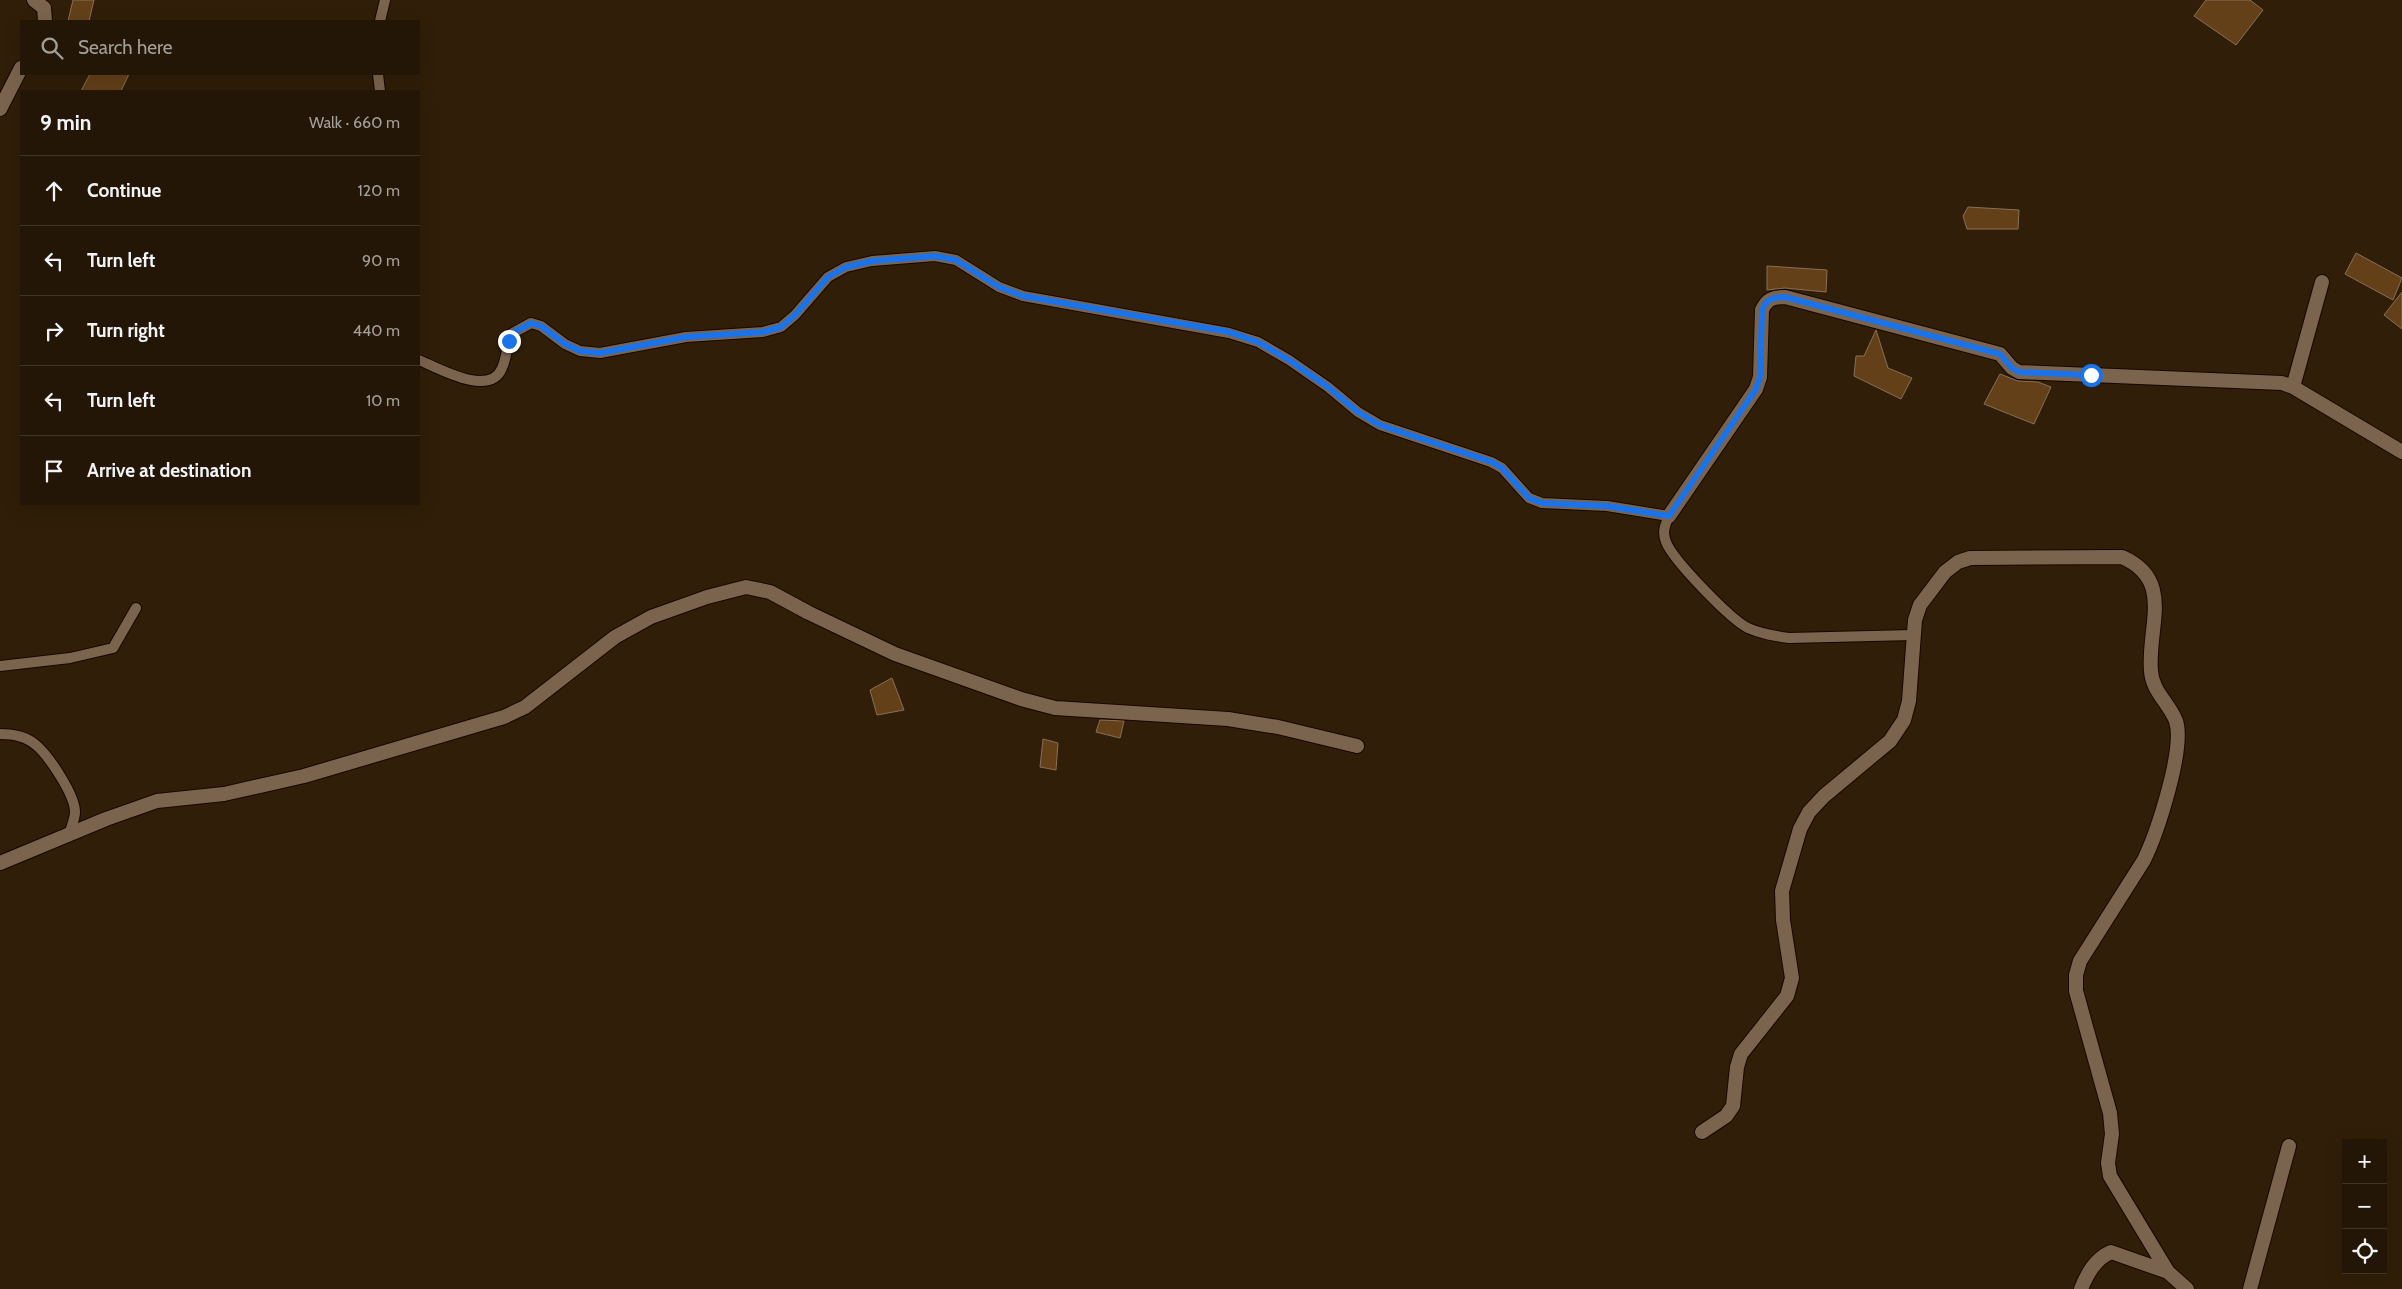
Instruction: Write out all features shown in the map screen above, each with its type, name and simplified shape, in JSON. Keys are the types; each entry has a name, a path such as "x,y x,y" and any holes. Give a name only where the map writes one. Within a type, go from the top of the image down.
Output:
{"street":[{"path":"34,0 44,8 45,20"},
{"path":"0,108 20,70"},
{"path":"2292,387 2322,282"},
{"path":"1669,516 1756,389 1760,377 1762,310 1765,302 1774,297 1785,297 2000,354 2012,368 2019,372 2271,381 2292,387 2402,452"},
{"path":"1702,1132 1726,1116 1733,1106 1737,1067 1741,1054 1787,996 1790,987 1792,978 1783,920 1782,891 1800,829 1809,812 1824,796 1890,741 1904,720 1909,701 1915,620 1920,605 1945,572 1958,562 1970,558 2122,558 2138,564 2148,574 2154,592 2155,608 2150,668 2152,680 2175,720 2178,734 2160,819 2152,842 2144,860 2080,960 2076,975 2076,991 2110,1112 2112,1134 2108,1163 2110,1176 2168,1272 2188,1289"},
{"path":"0,863 157,800 224,794 304,776 504,717 525,707 622,633 651,617 707,597 746,587 770,592 894,654 1021,699 1055,708 1228,719 1278,726 1357,746"},
{"path":"2250,1289 2288,1146"},
{"path":"2081,1289 2090,1269 2103,1256 2111,1252 2168,1272"}],"lane":[{"path":"380,20 385,0"},
{"path":"378,75 380,90"},
{"path":"420,360 465,380 489,380 499,373 502,368 511,334 531,323 541,326 565,344 580,351 600,353 686,337 763,332 781,327 795,315 828,277 846,267 872,261 935,256 956,260 999,287 1023,296 1229,332 1258,342 1307,372 1358,412 1380,425 1492,462 1502,468 1529,498 1542,503 1607,506 1669,516 1664,528 1665,540 1671,552 1725,611 1747,628 1772,636 1789,638 1913,635"},
{"path":"0,666 70,658 113,648 136,608"},
{"path":"0,734 19,736 36,745 54,767 73,801 75,811 69,835"}],"building":[{"path":"73,0 94,0 89,20 68,20"},
{"path":"2206,0 2250,0 2263,10 2236,45 2194,16"},
{"path":"89,75 129,75 121,90 82,90"},
{"path":"1968,207 2019,210 2018,229 1967,229 1963,216"},
{"path":"2356,253 2402,278 2393,300 2345,274"},
{"path":"1767,266 1827,270 1826,292 1785,288 1767,290"},
{"path":"2402,292 2402,329 2384,315"},
{"path":"1876,330 1888,368 1912,378 1901,399 1854,376 1856,356 1864,356"},
{"path":"2000,374 2018,381 2038,382 2051,387 2034,424 1984,404"},
{"path":"892,678 904,710 877,715 870,690"},
{"path":"1100,720 1124,721 1120,738 1096,732"},
{"path":"1043,739 1058,743 1056,770 1040,767"}],"route":[{"path":"509,341 511,334 531,323 541,326 565,344 580,351 600,353 686,337 763,332 781,327 795,315 828,277 846,267 872,261 935,256 956,260 976,270 999,287 1023,296 1229,332 1258,342 1307,372 1358,412 1380,425 1492,462 1502,468 1529,498 1542,503 1571,506 1607,506 1669,516 1756,389 1760,377 1762,310 1765,302 1774,297 1785,297 2000,354 2012,368 2019,372 2091,375"}]}
